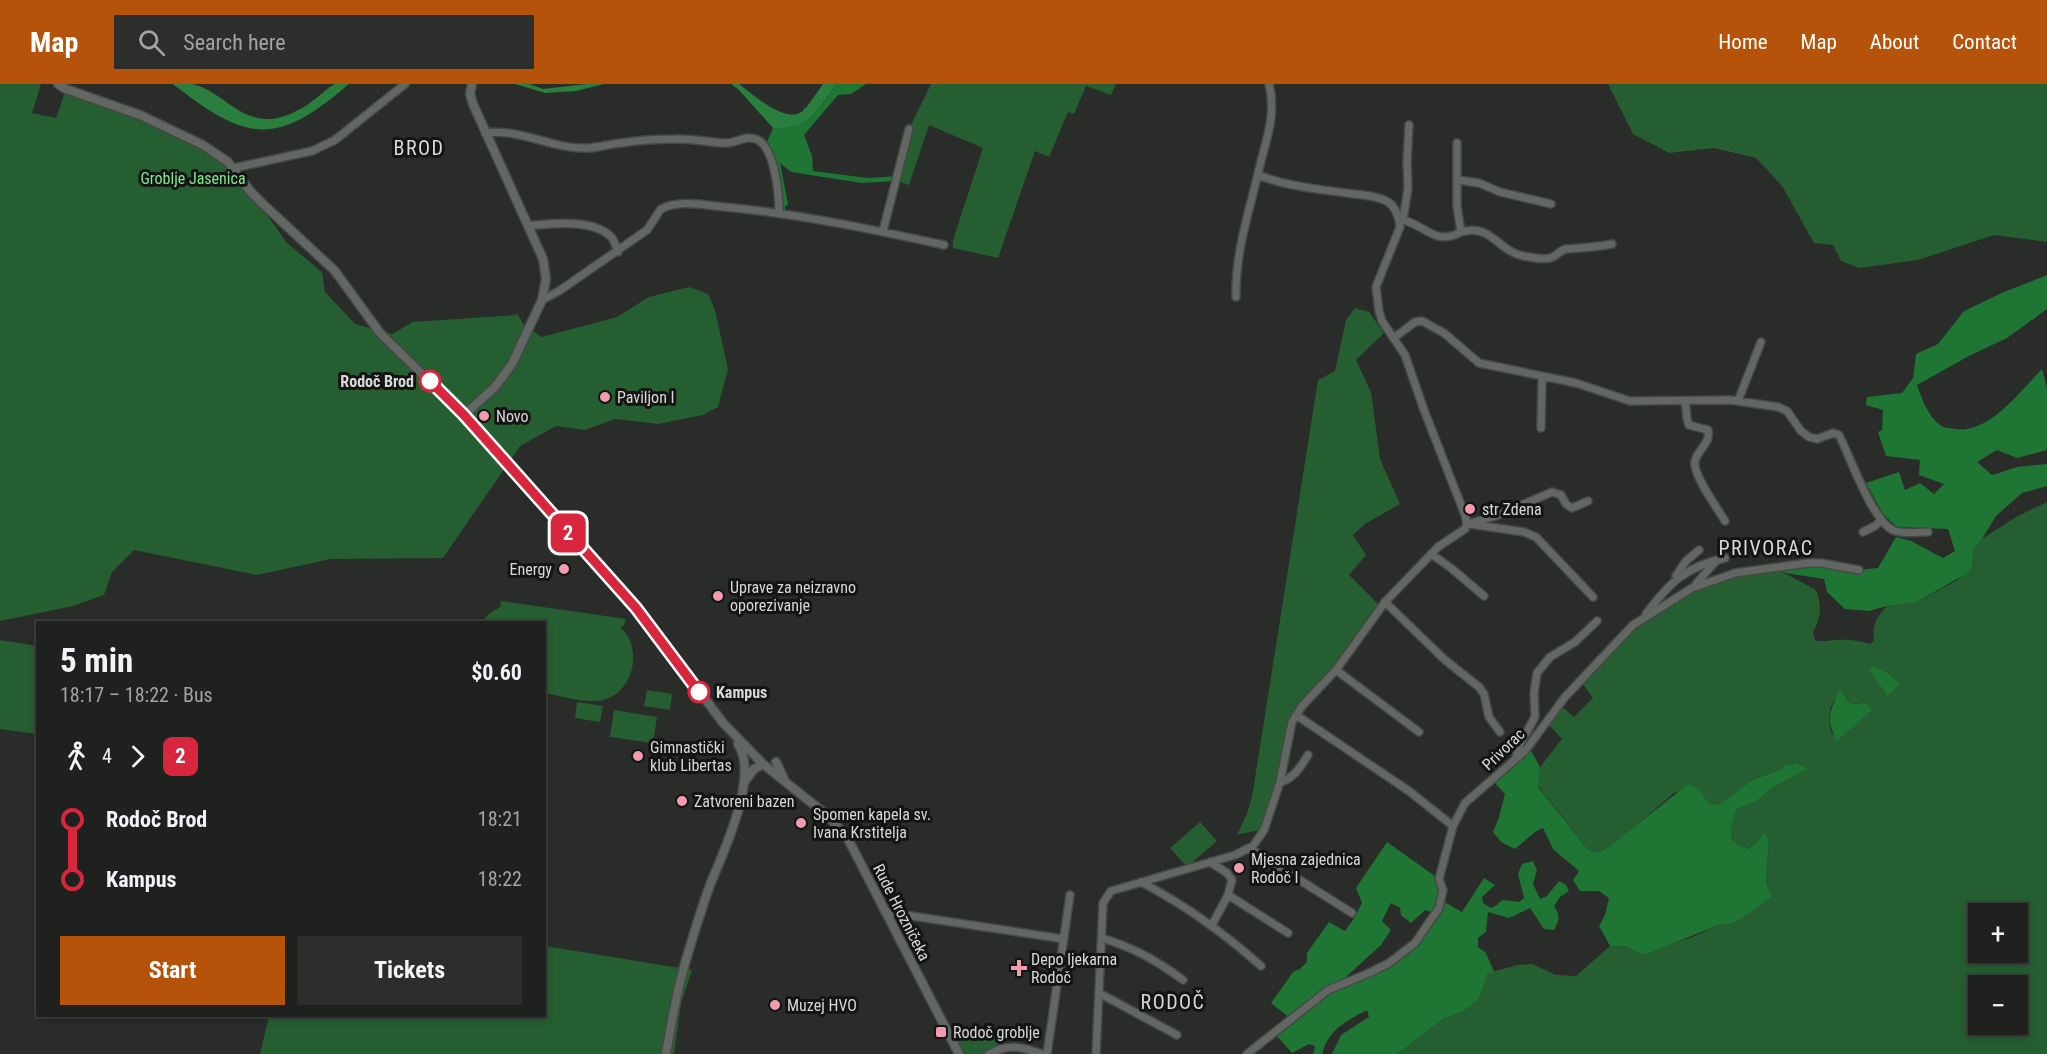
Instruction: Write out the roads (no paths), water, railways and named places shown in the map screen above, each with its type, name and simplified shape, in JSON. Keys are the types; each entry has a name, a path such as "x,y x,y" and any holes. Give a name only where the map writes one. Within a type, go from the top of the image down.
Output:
{"street":[{"path":"58,84 164,126 208,149 234,168 250,191 335,270 380,333 464,415 636,608 742,750 745,768 733,829 712,880 679,982 666,1054"},
{"path":"234,168 324,147 405,84"},
{"path":"464,415 507,373 542,300 546,269 472,104 470,94 472,84"},
{"path":"1236,297 1237,261 1273,111 1269,84"},
{"path":"1096,1054 1103,903 1108,894 1111,891 1235,855 1249,848 1259,838 1264,830 1280,782 1288,735 1296,715 1336,670 1385,602 1431,554 1445,541 1465,529 1467,524 1409,365 1395,337 1382,321 1376,294 1380,276 1398,235 1408,188 1409,125"},
{"path":"883,231 909,129"},
{"path":"485,133 518,133 583,148 668,139 697,139 730,143 744,138 753,138 762,142 770,157 778,187 779,212"},
{"path":"1457,143 1457,206 1461,232"},
{"path":"1258,175 1293,184 1382,199 1393,207 1401,220 1444,238 1473,230 1486,233 1509,251 1521,256 1551,258 1562,250 1612,244"},
{"path":"1458,180 1479,183 1500,192 1551,204"},
{"path":"542,300 560,291 647,230 665,206 684,204 779,212 944,245"},
{"path":"528,226 553,223 587,226 611,237 618,252"},
{"path":"1395,337 1418,321 1425,322 1444,333 1479,363 1576,383 1630,401 1738,401 1782,408 1809,437 1817,439 1833,433 1839,435 1851,465 1880,521 1893,531 1928,532"},
{"path":"1738,401 1761,342"},
{"path":"1541,428 1542,376"},
{"path":"1684,401 1689,425 1708,430 1709,438 1696,458 1695,468 1725,521"},
{"path":"1467,524 1496,516 1551,492 1561,495 1566,504 1572,508 1588,501"},
{"path":"1863,531 1880,521"},
{"path":"1467,524 1524,532 1536,537 1593,597"},
{"path":"1642,618 1675,579 1686,561 1699,550"},
{"path":"1431,554 1484,596"},
{"path":"1675,579 1705,563 1721,559 1692,588"},
{"name":"Privorac","path":"1247,1054 1328,990 1370,973 1401,955 1415,943 1439,908 1443,891 1439,879 1453,826 1465,803 1514,762 1531,744 1547,720 1580,680 1642,618 1692,588 1735,573 1795,564 1821,563 1859,570"},
{"path":"1385,602 1445,660 1479,687 1484,694 1489,717 1500,732"},
{"path":"1514,762 1520,744 1534,717 1534,693 1538,673 1550,657 1575,642 1597,621"},
{"path":"1336,670 1419,732"},
{"path":"1296,715 1379,770 1453,826"},
{"name":"Rude Hrozničeka","path":"727,727 774,774 812,802 839,827 848,839 959,1054"},
{"path":"1280,782 1293,775 1308,755"},
{"path":"745,768 751,760 760,761"},
{"path":"742,787 760,761"},
{"path":"776,762 782,776 790,786"},
{"path":"1249,848 1352,912"},
{"path":"1210,862 1231,877 1232,885 1212,925"},
{"path":"1142,882 1212,925 1261,966"},
{"path":"1047,1054 1070,895"},
{"path":"1228,895 1288,933"},
{"path":"885,912 1064,939"},
{"path":"1102,938 1125,945 1153,958 1183,980"},
{"path":"1099,993 1178,1035"},
{"path":"989,1054 1008,1046 1022,1046 1042,1054"}],"place":[{"name":"Rodoč Brod","path":"430,381"},
{"name":"Paviljon I","path":"605,397"},
{"name":"Novo","path":"484,416"},
{"name":"str Zdena","path":"1470,509"},
{"name":"Energy","path":"564,569"},
{"name":"Uprave za neizravno oporezivanje","path":"718,596"},
{"name":"Kampus","path":"699,692"},
{"name":"Gimnastički klub Libertas","path":"638,756"},
{"name":"Zatvoreni bazen","path":"682,801"},
{"name":"Spomen kapela sv. Ivana Krstitelja","path":"801,823"},
{"name":"Mjesna zajednica Rodoč I","path":"1239,868"},
{"name":"Depo ljekarna Rodoč","path":"1019,968"},
{"name":"Muzej HVO","path":"775,1005"},
{"name":"Rodoč groblje","path":"941,1032"}],"district":[{"name":"BROD","path":"419,148"},
{"name":"PRIVORAC","path":"1766,548"},
{"name":"RODOČ","path":"1173,1002"}],"park label":[{"name":"Groblje Jasenica","path":"193,178"}]}
